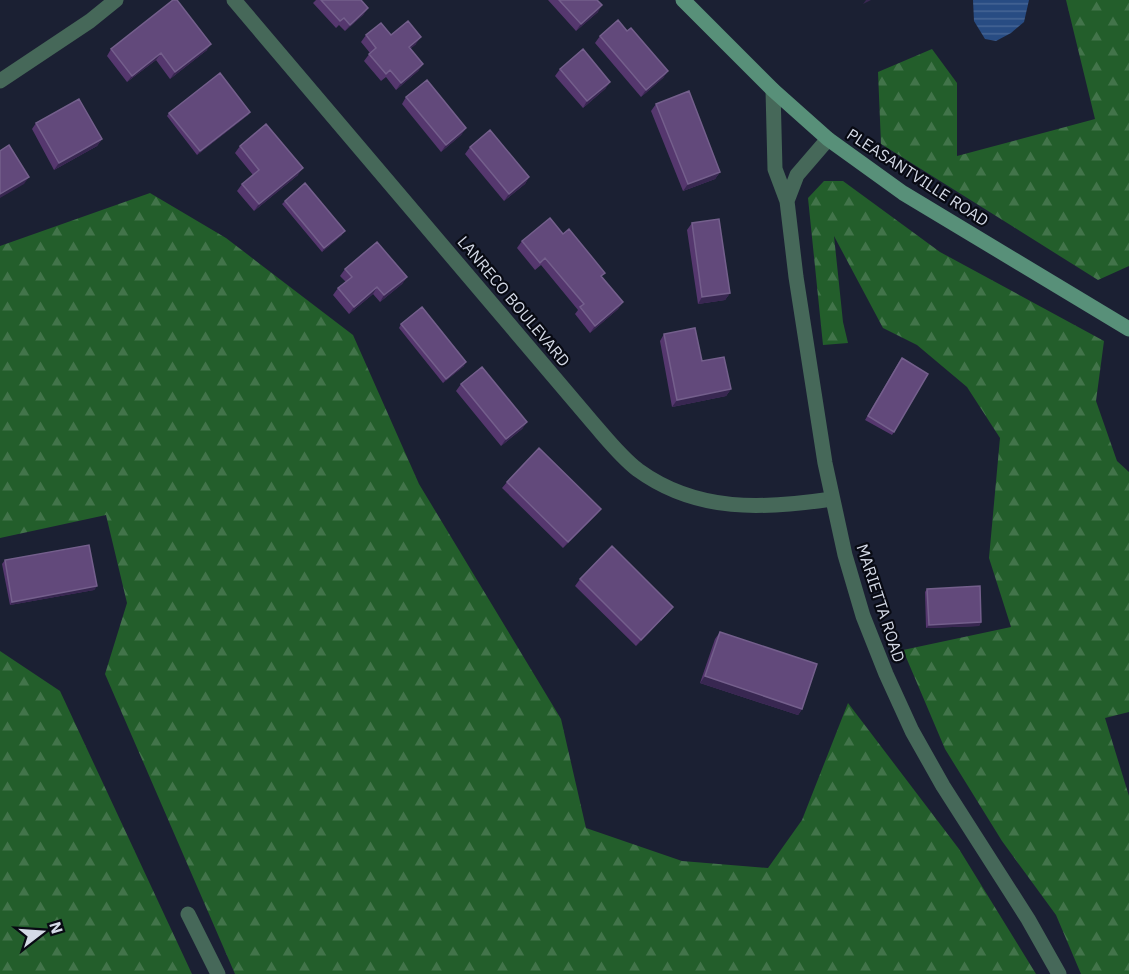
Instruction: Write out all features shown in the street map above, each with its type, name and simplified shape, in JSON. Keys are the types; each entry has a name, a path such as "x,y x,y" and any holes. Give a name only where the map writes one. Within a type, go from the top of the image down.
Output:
{"main road":[{"name":"PLEASANTVILLE ROAD","path":"683,0 773,90 828,139 903,193 1129,329"}],"street":[{"path":"0,81 90,21 116,0"},
{"name":"LANRECO BOULEVARD","path":"234,0 616,450 637,469 670,487 715,503 763,506 832,499"},
{"name":"MARIETTA ROAD","path":"773,90 776,169 787,201 796,277 832,499 863,616 912,731 943,786 1028,919 1059,974"},
{"name":"MARIETTA ROAD","path":"787,201 797,175 828,139"},
{"path":"188,914 218,974"}],"green space":[{"path":"1066,0 1129,0 1129,266 1098,280 881,144 878,72 932,49 957,83 957,156 1095,119"},
{"path":"824,181 843,181 940,252 1104,341 1096,401 1117,461 1129,472 1129,712 1105,718 1129,796 1129,974 1081,974 1056,915 1002,841 945,749 903,650 1011,627 989,558 1000,438 967,387 917,345 883,328 834,236 843,322 848,343 823,345 808,198"},
{"path":"150,193 226,238 353,335 419,484 561,719 586,828 682,861 768,868 802,820 848,703 959,849 1036,974 235,974 105,674 127,603 106,515 0,538 0,246"},
{"path":"0,651 60,691 192,974 0,974"}],"water":[{"path":"973,0 1029,0 1024,22 1011,33 996,41 985,39 974,21"}],"building":[{"path":"173,0 177,0 211,44 175,72 161,53 132,76 111,49"},
{"path":"321,0 361,0 368,8 350,25 344,18 340,21"},
{"path":"559,0 597,0 602,5 581,24"},
{"path":"618,20 627,31 631,28 668,71 646,90 600,36"},
{"path":"408,21 421,37 409,47 423,64 401,83 390,70 386,74 369,54 376,48 366,35 381,23 391,35"},
{"path":"583,49 610,82 587,101 560,69"},
{"path":"220,73 250,112 200,151 169,113"},
{"path":"427,80 466,128 446,145 406,97"},
{"path":"689,91 720,172 688,184 656,104"},
{"path":"79,99 102,139 59,163 36,123"},
{"path":"266,124 303,168 259,204 242,184 259,170 240,146"},
{"path":"490,130 529,177 509,194 470,147"},
{"path":"9,145 29,177 0,194 0,151"},
{"path":"305,183 345,231 324,248 285,201"},
{"path":"550,218 563,234 569,229 605,273 601,276 623,302 595,326 580,307 584,304 545,258 540,263 522,241"},
{"path":"719,219 730,293 702,297 692,223"},
{"path":"377,242 407,277 384,295 377,287 354,307 338,288 352,277 345,269"},
{"path":"422,307 466,362 446,379 401,324"},
{"path":"695,328 702,361 724,357 731,389 677,400 664,334"},
{"path":"902,358 928,374 894,432 868,416"},
{"path":"482,367 527,422 506,439 461,384"},
{"path":"539,448 601,509 568,542 507,482"},
{"path":"89,545 97,586 12,602 5,560"},
{"path":"612,546 673,607 641,640 580,579"},
{"path":"980,586 981,622 929,625 927,589"},
{"path":"720,632 817,664 802,709 705,676"}]}
